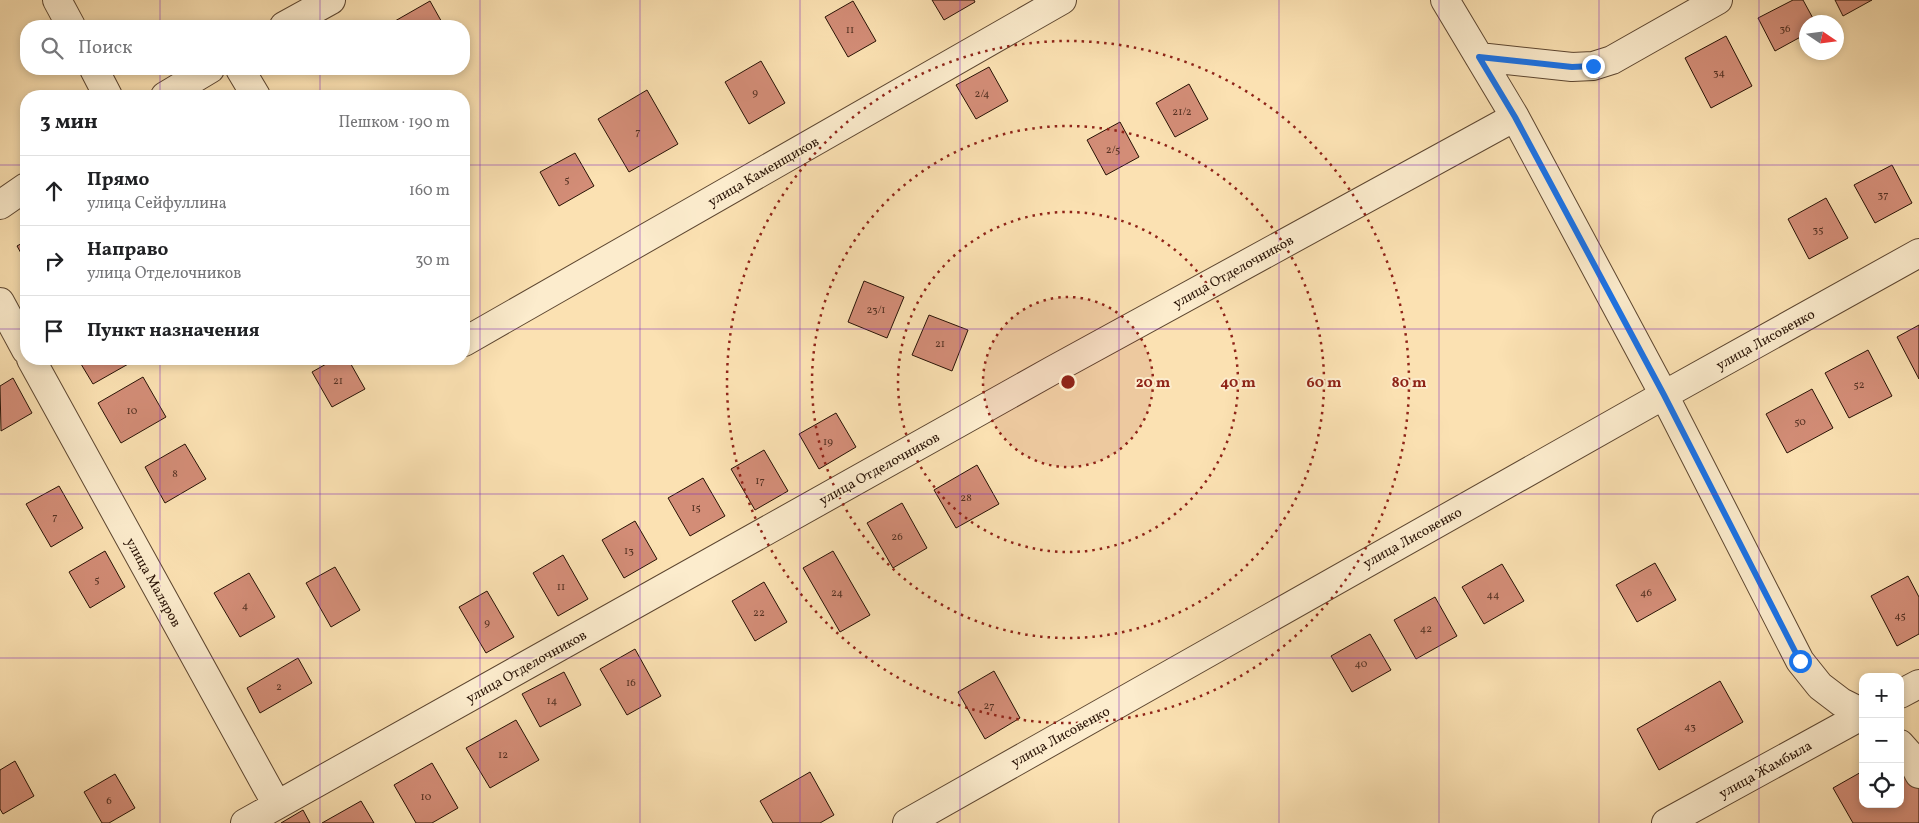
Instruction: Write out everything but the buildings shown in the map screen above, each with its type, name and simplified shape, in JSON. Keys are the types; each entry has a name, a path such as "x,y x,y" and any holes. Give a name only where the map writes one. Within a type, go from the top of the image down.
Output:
{"street":[{"path":"57,0 68,20"},
{"path":"295,20 331,0"},
{"name":"улица Каменщиков","path":"470,339 1062,0"},
{"path":"1445,0 1515,117 1664,395 1800,661 1820,686 1841,702 1859,712"},
{"path":"1479,57 1572,67 1593,66 1612,60 1718,0"},
{"path":"97,75 105,90"},
{"path":"175,90 200,75"},
{"path":"244,75 252,90"},
{"name":"улица Отделочников","path":"245,823 1062,365 1515,117"},
{"path":"0,205 20,191"},
{"name":"улица Лисовенко","path":"907,823 1919,253"},
{"path":"0,302 20,339"},
{"name":"улица Маляров","path":"34,365 277,805"},
{"path":"1904,692 1919,684"},
{"name":"улица Жамбыла","path":"1666,823 1859,716"},
{"path":"1904,748 1919,774"}],"route":[{"path":"1593,66 1572,67 1479,57 1515,117 1664,395 1800,661"}]}
